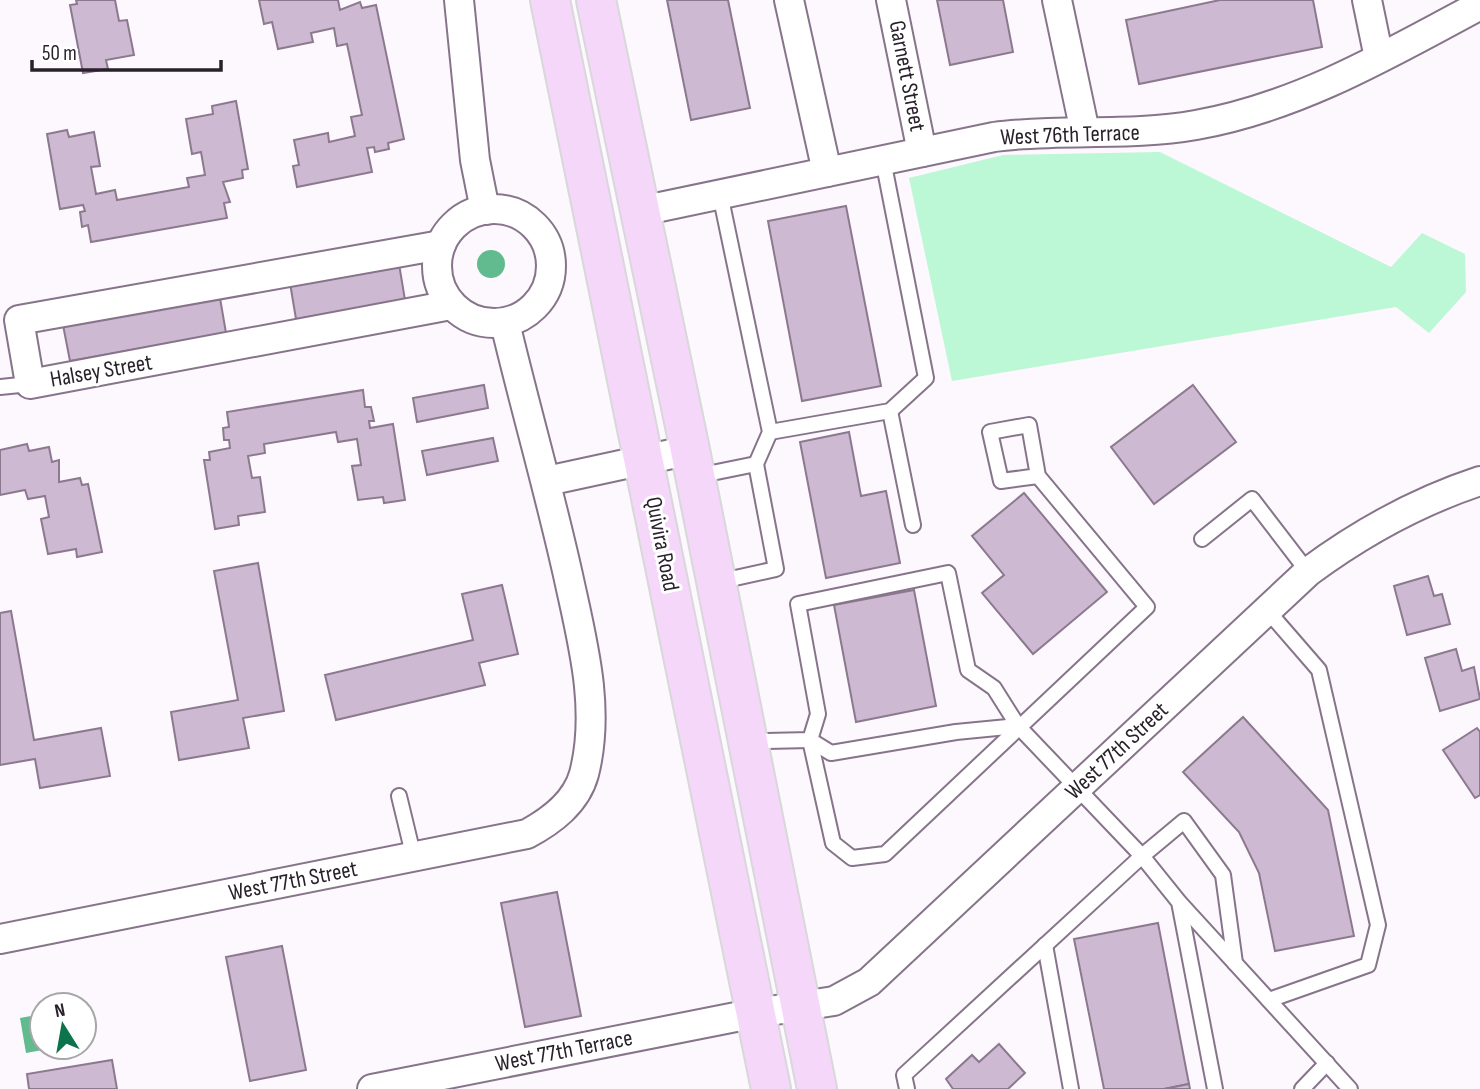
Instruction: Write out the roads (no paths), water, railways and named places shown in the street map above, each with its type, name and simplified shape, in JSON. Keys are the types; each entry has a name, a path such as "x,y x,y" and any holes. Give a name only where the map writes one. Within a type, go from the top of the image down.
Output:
{"main road":[{"name":"Quivira Road","path":"551,0 771,1089"},
{"name":"Quivira Road","path":"596,0 693,463 817,1089"}],"street":[{"path":"459,0 475,160 485,210"},
{"path":"789,0 827,172"},
{"name":"Garnett Street","path":"891,0 922,152"},
{"path":"1057,0 1085,132"},
{"path":"1367,0 1379,58"},
{"name":"West 76th Terrace","path":"641,211 1030,132 1144,132 1196,125 1257,111 1314,90 1379,58 1449,10 1480,5"},
{"path":"485,210 504,210 523,216 538,229 548,246 551,266 548,285 539,302 524,315 505,323 476,320 451,305 442,290 437,273 441,245 453,226 468,215 485,210"},
{"name":"Halsey Street","path":"441,245 19,320 30,384 451,305"},
{"path":"505,323 525,408 547,481 645,460 693,463"},
{"name":"West 77th Street","path":"0,939 527,834 553,819 572,797 584,775 590,688 547,481"},
{"name":"West 77th Street","path":"756,1013 834,1001 869,982 1308,572 1381,523 1430,498 1480,481"},
{"name":"West 77th Terrace","path":"372,1089 756,1013"}],"lane":[{"path":"770,432 890,411 926,378 883,160"},
{"path":"716,582 776,569 756,464 770,432 720,194"},
{"path":"0,387 30,384"},
{"path":"890,411 913,526"},
{"path":"1038,476 1001,481 990,432 1029,425 1038,476 1147,607 1018,726 885,854 852,858 833,843 810,740 818,714 798,604 948,573 968,670 994,688 1018,726 1078,786 1142,856 1179,902 1350,1089"},
{"path":"693,463 756,464"},
{"path":"1202,539 1252,499 1308,572"},
{"path":"1267,610 1319,670 1378,925 1368,965 1269,1000"},
{"path":"749,747 766,741 810,740 831,753 956,732 1018,726"},
{"path":"399,796 414,858"},
{"path":"907,1089 904,1075 1142,856 1184,821 1223,875 1235,963"},
{"path":"1179,902 1215,1089"},
{"path":"1045,945 1072,1089"},
{"path":"1303,1089 1327,1063"}]}
